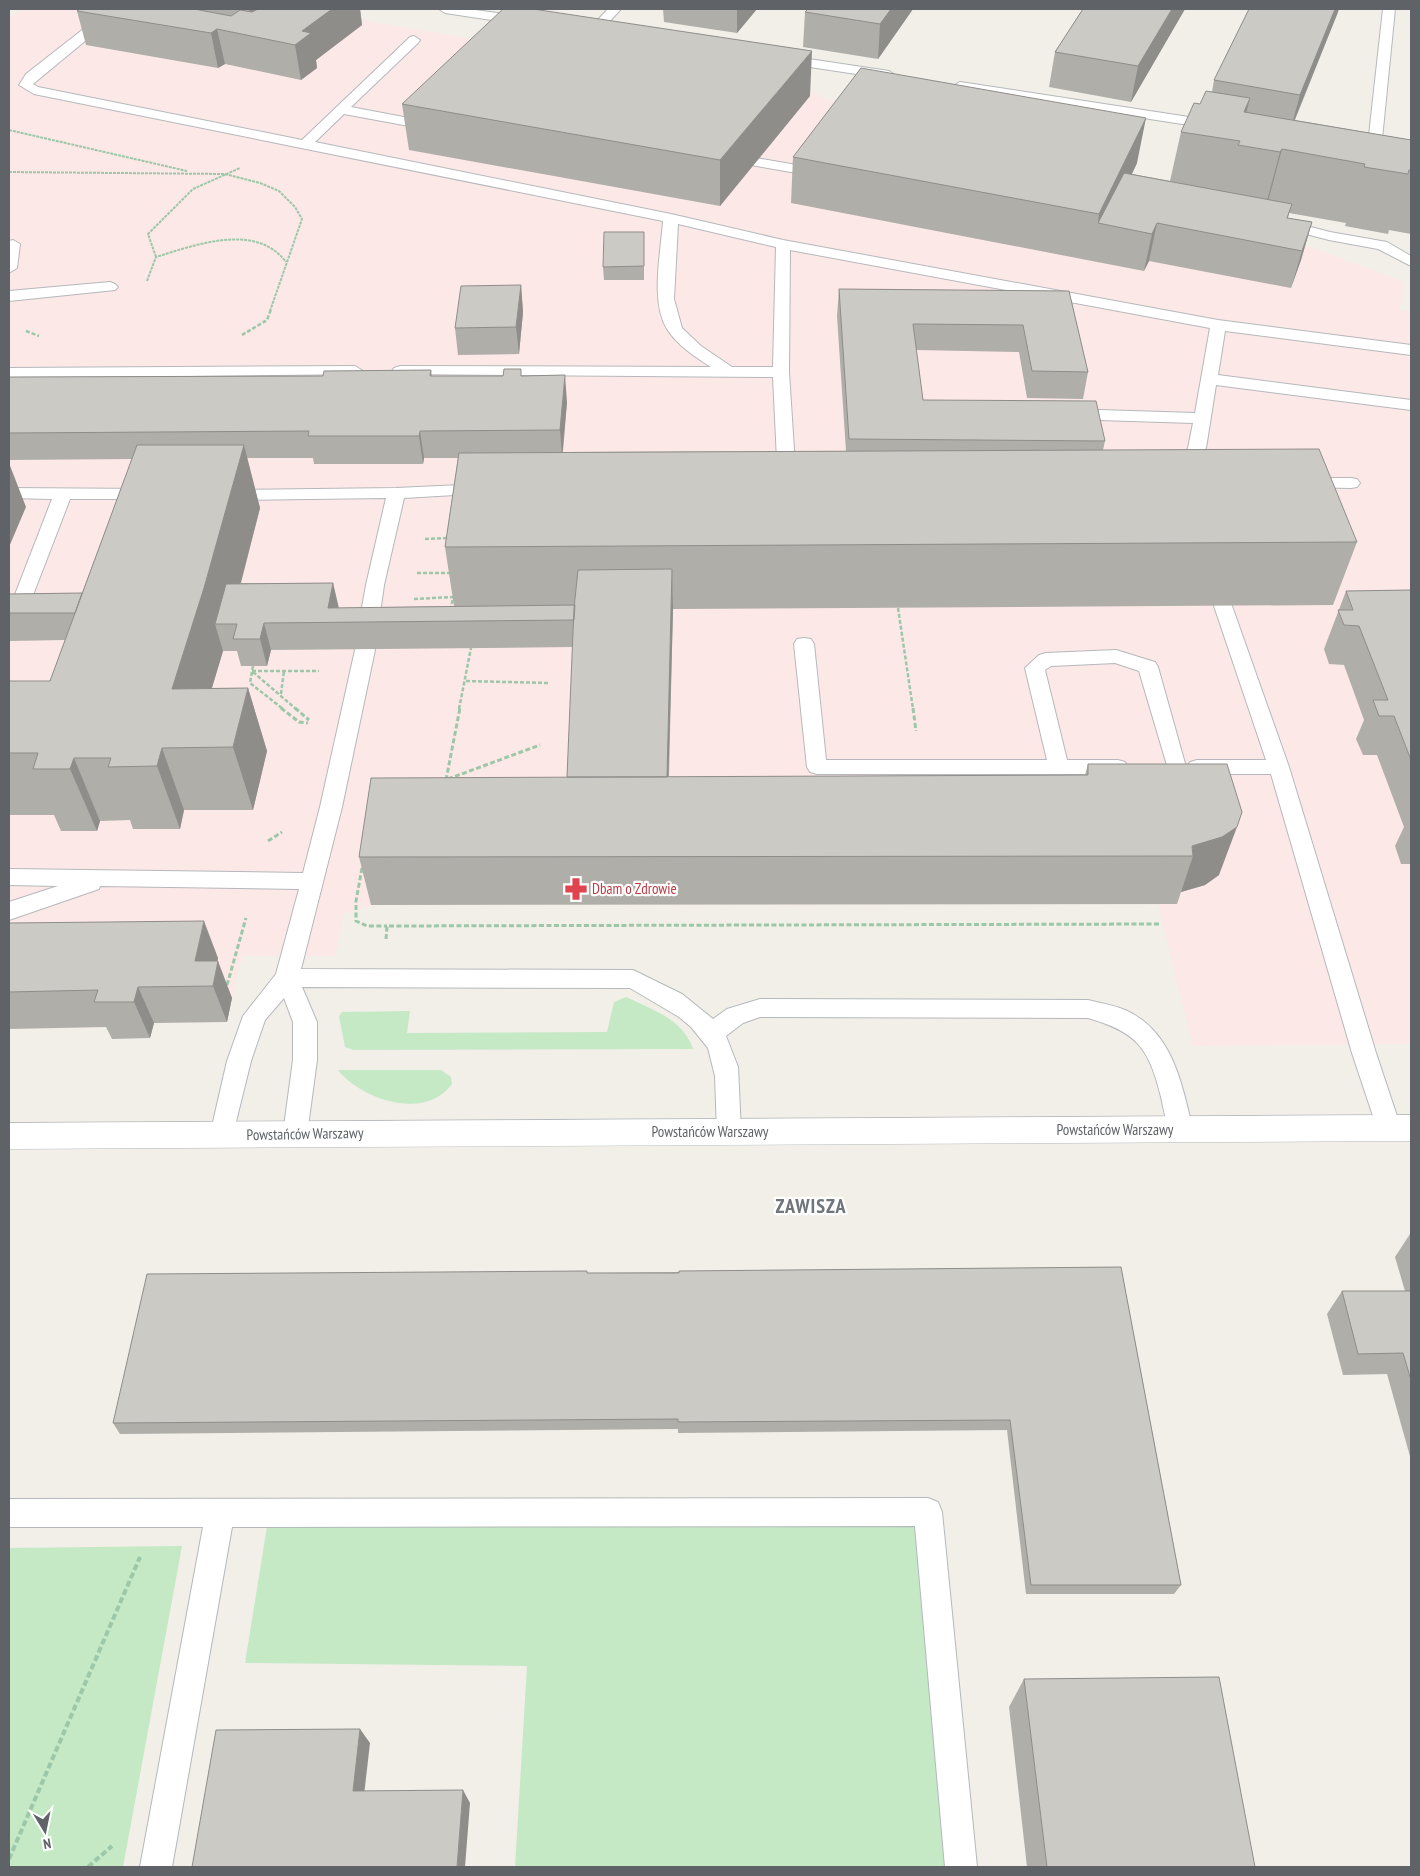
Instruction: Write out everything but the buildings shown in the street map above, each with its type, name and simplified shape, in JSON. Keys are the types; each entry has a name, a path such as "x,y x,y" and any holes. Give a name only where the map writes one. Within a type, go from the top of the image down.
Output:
{"street":[{"name":"Powstańców Warszawy","path":"9,1136 1400,1128"}],"lane":[{"path":"445,9 538,22"},
{"path":"614,34 590,30 615,9"},
{"path":"1345,144 1374,149 1389,9"},
{"path":"80,10 94,14 98,24 31,77 26,85 34,90 306,143 670,218 782,244 1218,325 1411,350"},
{"path":"306,143 414,40"},
{"path":"772,58 900,77"},
{"path":"950,84 1226,126"},
{"path":"341,109 409,122"},
{"path":"756,162 814,172"},
{"path":"670,218 666,289 672,323 689,344 726,370"},
{"path":"1266,221 1294,225 1328,236 1382,245 1411,262"},
{"path":"9,268 13,244"},
{"path":"782,244 781,372 787,486"},
{"path":"9,296 110,287"},
{"path":"1199,481 1175,481 1197,448 1218,325"},
{"path":"387,371 726,370 781,372"},
{"path":"9,373 367,371"},
{"path":"1209,379 1411,405"},
{"path":"1056,414 1202,418"},
{"path":"1284,482 1351,483"},
{"path":"767,486 806,486"},
{"path":"212,495 396,493 499,489"},
{"path":"9,493 163,494"},
{"path":"222,1135 239,1061 255,1016 287,978 312,882 366,642 375,585 396,493"},
{"path":"14,621 63,494"},
{"path":"1223,606 1279,767 1364,1053 1400,1128"},
{"path":"804,644 817,767 1279,767"},
{"path":"1059,768 1035,668 1046,660 1116,656 1148,667 1157,767"},
{"path":"9,876 312,882"},
{"path":"9,911 108,877"},
{"path":"287,978 633,979 672,998 712,1033 724,1058 729,1132"},
{"path":"287,978 306,1022 305,1060 295,1134"},
{"path":"712,1033 735,1016 760,1008 1088,1009 1119,1017 1148,1036 1162,1057 1180,1130"},
{"path":"9,1513 928,1512 961,1867"},
{"path":"156,1867 220,1514"}],"path":[{"path":"9,130 192,172"},
{"path":"146,282 156,257 148,234 193,189 257,161 286,140"},
{"path":"9,172 192,172 225,174 253,180 282,191 302,219 267,320 251,332 236,337"},
{"path":"156,257 200,243 231,240 255,242 274,248 287,263"},
{"path":"18,328 45,339"},
{"path":"422,539 451,538"},
{"path":"416,581 418,566"},
{"path":"417,573 456,573"},
{"path":"414,605 414,598 452,597 450,616"},
{"path":"898,608 916,732"},
{"path":"444,787 466,682 471,648"},
{"path":"252,672 306,715 310,723 300,722 250,684 252,672 253,666"},
{"path":"280,694 284,671"},
{"path":"252,672 323,671"},
{"path":"466,682 548,683"},
{"path":"438,782 540,745"},
{"path":"447,779 456,782"},
{"path":"264,843 284,831"},
{"path":"363,860 360,887 356,893 356,920 368,926 1159,924"},
{"path":"226,988 246,916"},
{"path":"385,944 388,926"},
{"path":"9,1859 160,1514"}],"shaded area":[{"path":"24,9 297,9 510,45 782,79 858,113 1116,205 1281,236 1404,282 1399,310 1411,312 1411,1044 1193,1046 1158,904 371,905 344,914 335,956 242,956 227,1022 154,1023 150,1038 115,1027 9,1029 9,18"}],"green space":[{"path":"626,997 656,1011 675,1023 682,1030 693,1049 353,1050 345,1047 339,1016 342,1012 410,1011 407,1033 607,1032 614,1002"},
{"path":"338,1070 441,1070 451,1077 452,1084 440,1095 426,1102 410,1104 394,1102 362,1090"},
{"path":"928,1512 961,1867 515,1867 527,1666 245,1663 269,1514"},
{"path":"182,1546 123,1867 9,1867 9,1548"}],"place":[{"name":"Dbam o Zdrowie","path":"576,889"}],"district":[{"name":"ZAWISZA","path":"811,1206"}]}
